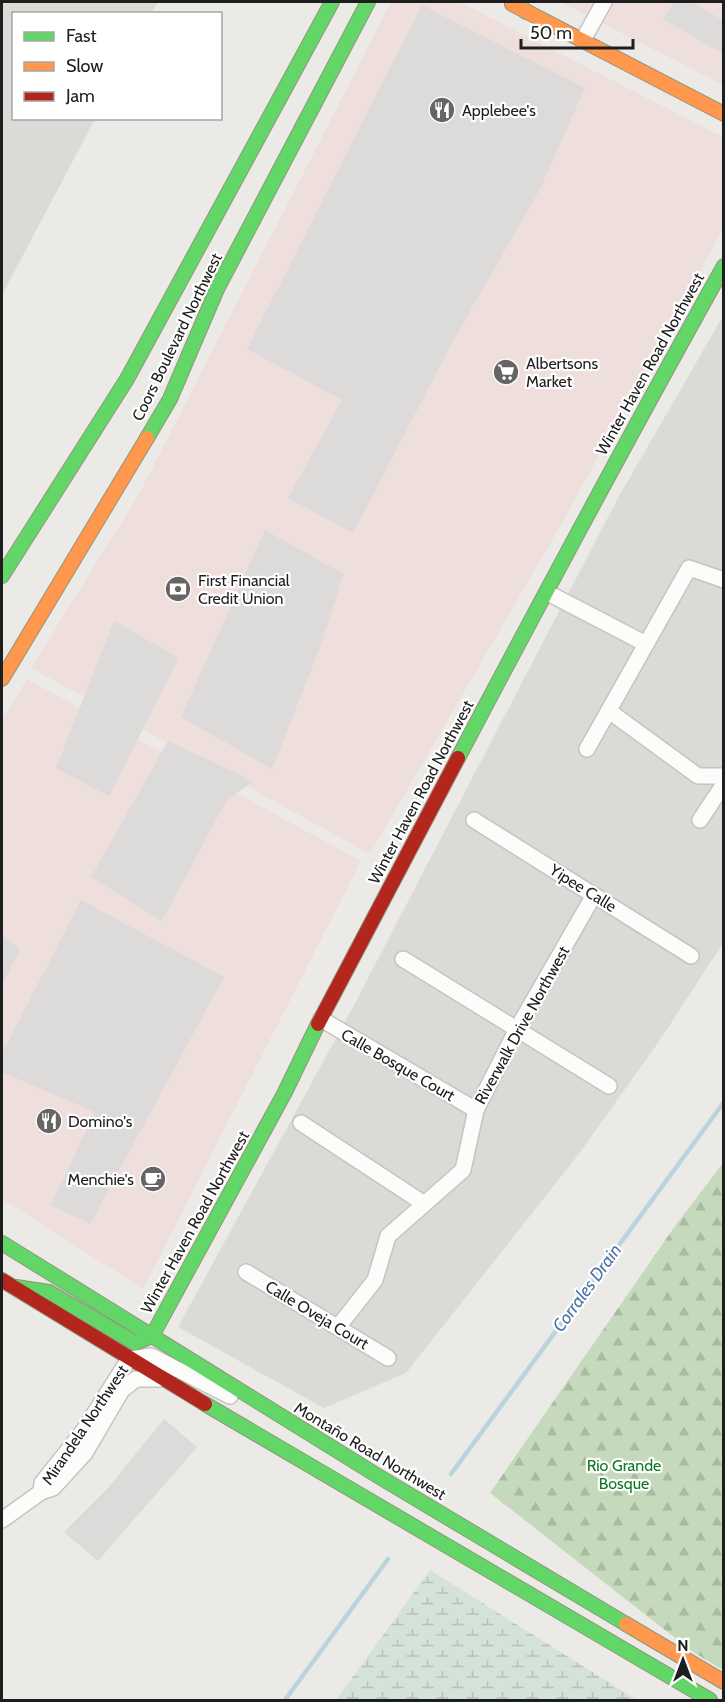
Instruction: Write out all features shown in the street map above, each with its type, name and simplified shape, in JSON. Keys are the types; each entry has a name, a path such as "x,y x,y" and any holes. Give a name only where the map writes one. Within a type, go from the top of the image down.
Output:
{"main road":[{"name":"Coors Boulevard Northwest","path":"2,576 127,379 332,2"},
{"name":"Coors Boulevard Northwest","path":"2,679 170,399 217,289 368,2"},
{"path":"506,2 522,7 723,114"},
{"name":"Winter Haven Road Northwest","path":"152,1336 284,1094 496,684 548,592 590,506 723,266"},
{"name":"Montaño Road Northwest","path":"2,1243 270,1409 723,1682"},
{"path":"7,1283 49,1292 135,1343 152,1336"},
{"path":"7,1283 129,1359 710,1701"}],"street":[{"path":"583,40 604,2"},
{"path":"587,749 689,568 723,580"},
{"path":"548,592 646,644"},
{"path":"609,711 698,776 723,776"},
{"path":"700,820 723,784"},
{"name":"Yipee Calle","path":"474,820 691,956"},
{"name":"Riverwalk Drive Northwest","path":"338,1327 375,1280 388,1236 463,1170 476,1110 517,1029 594,895"},
{"path":"404,959 609,1086"},
{"name":"Calle Bosque Court","path":"321,1019 476,1110"},
{"path":"300,1123 423,1203"},
{"name":"Calle Oveja Court","path":"246,1272 388,1358"},
{"path":"129,1359 151,1356 223,1394 270,1409"},
{"name":"Mirandela Northwest","path":"129,1359 84,1430 42,1483 41,1492 53,1488 85,1452 122,1390 136,1379 164,1379"},
{"path":"2,1520 41,1492"}],"shaded area":[{"path":"2,2 158,2 152,12 12,12 12,120 94,120 2,295"},
{"path":"391,2 460,2 723,137 723,229 562,523 370,854 31,668 139,494"},
{"path":"561,2 723,2 723,85"},
{"path":"674,2 691,2 723,20 723,54 663,19"},
{"path":"422,5 585,88 540,189 454,339 353,533 288,498 342,400 247,349"},
{"path":"723,316 723,943 660,1040 578,1155 406,1373 324,1408 178,1327 353,1007 618,498"},
{"path":"265,530 344,574 319,650 272,769 181,717"},
{"path":"114,621 179,658 109,796 56,768"},
{"path":"27,679 361,861 143,1289 2,1199 2,721"},
{"path":"168,741 253,781 226,801 162,921 91,877"},
{"path":"81,900 224,977 90,1224 51,1205 95,1112 2,1072 2,1054"},
{"path":"2,935 20,949 2,985"},
{"path":"164,1419 197,1447 98,1561 64,1532 108,1488"}],"green space":[{"name":"Rio Grande Bosque","path":"723,1163 723,1670 693,1652 490,1493 675,1226"},
{"path":"430,1570 637,1700 336,1700"}],"waterway":[{"name":"Corrales Drain","path":"451,1474 724,1102"},
{"name":"Corrales Drain","path":"285,1700 388,1559"}],"traffic: fast":[{"path":"2,576 127,379 332,2"},
{"path":"147,438 170,399 217,289 368,2"},
{"path":"517,2 526,12"},
{"path":"458,758 589,511 724,266"},
{"path":"16,1287 49,1292 135,1343 152,1336 284,1094 318,1024"},
{"path":"2,1243 378,1476 626,1624"},
{"path":"205,1404 710,1700"}],"traffic: slow":[{"path":"512,4 724,114"},
{"path":"2,679 147,438"},
{"path":"626,1624 724,1682"}],"traffic: jam":[{"path":"318,1024 458,758"},
{"path":"2,1280 205,1404"}],"place":[{"name":"Applebee's","path":"442,110"},
{"name":"Albertsons Market","path":"506,372"},
{"name":"First Financial Credit Union","path":"178,589"},
{"name":"Domino's","path":"49,1121"},
{"name":"Menchie's","path":"153,1179"}]}
